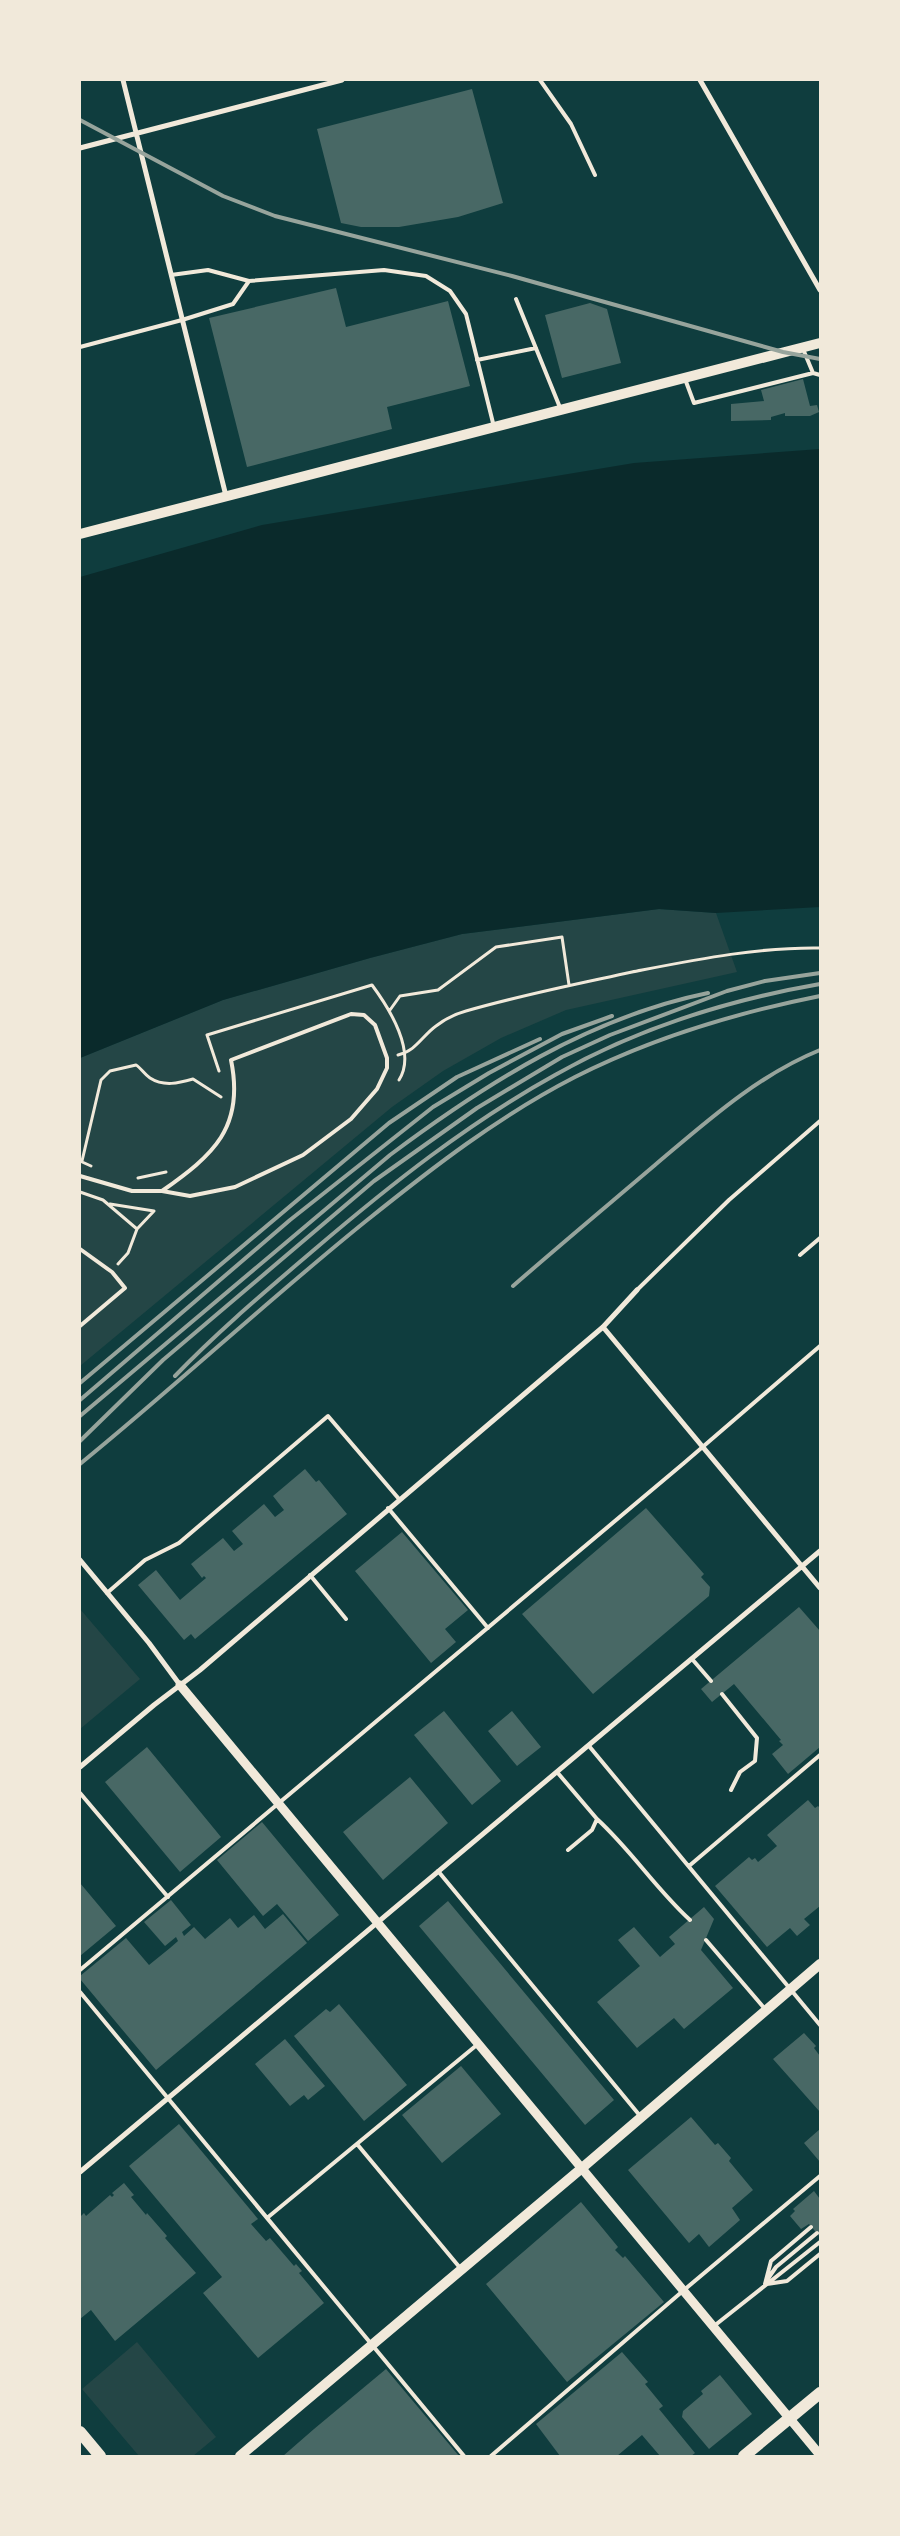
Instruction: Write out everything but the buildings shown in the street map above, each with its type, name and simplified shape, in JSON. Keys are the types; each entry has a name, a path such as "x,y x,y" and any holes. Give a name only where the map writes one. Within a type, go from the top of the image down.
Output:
{"main road":[{"path":"80,534 820,343"},
{"path":"240,2456 582,2168 765,2009 820,1964"},
{"path":"744,2456 820,2393"},
{"path":"80,2432 100,2456"}],"street":[{"path":"123,80 226,496"},
{"path":"80,148 342,80"},
{"path":"700,80 820,290"},
{"path":"80,1767 180,1685 603,1327 637,1290"},
{"path":"603,1327 820,1588"},
{"path":"80,2172 820,1551"},
{"path":"80,1560 82,1566 107,1593 180,1685 820,2455"}],"lane":[{"path":"540,80 571,124 595,175"},
{"path":"170,276 208,270 249,281 384,270 426,276 450,291 466,314 494,427"},
{"path":"80,347 234,304 249,281"},
{"path":"516,299 561,410"},
{"path":"802,347 813,373"},
{"path":"478,360 536,348"},
{"path":"685,377 694,403 813,373 820,375"},
{"path":"80,1176 132,1191 162,1191 190,1196 227,1189 258,1178 303,1155 351,1119 364,1105 388,1068 387,1058 376,1025 364,1016 351,1014 231,1060 236,1085 224,1133 210,1154 199,1165 162,1191"},
{"path":"637,1290 729,1200 820,1121"},
{"path":"800,1255 820,1238"},
{"path":"80,1250 112,1272 125,1288 80,1326"},
{"path":"80,1970 488,1628 820,1346"},
{"path":"107,1593 145,1560 179,1543 328,1416 399,1499"},
{"path":"388,1508 488,1628"},
{"path":"310,1575 346,1618"},
{"path":"692,1659 711,1681"},
{"path":"722,1694 757,1738 754,1761 740,1772 731,1790"},
{"path":"589,1746 820,2025"},
{"path":"689,1866 820,1755"},
{"path":"557,1772 670,1901 690,1920"},
{"path":"80,1793 168,1897"},
{"path":"568,1850 592,1830 597,1819"},
{"path":"438,1871 641,2116"},
{"path":"706,1940 765,2009"},
{"path":"80,1992 464,2456"},
{"path":"267,2218 478,2044"},
{"path":"357,2144 461,2269"},
{"path":"491,2456 820,2176"},
{"path":"764,2284 771,2261 811,2227"},
{"path":"764,2284 776,2268 817,2233"},
{"path":"714,2326 764,2284 781,2274 820,2242"},
{"path":"764,2284 787,2281 820,2254"}],"path":[{"path":"390,1010 400,996 438,990 496,947 562,936 570,985"},
{"path":"387,1058 405,1054 418,1045 436,1026 450,1017 570,985 718,955 820,948"},
{"path":"94,1168 81,1161 101,1080 110,1071 136,1064 151,1078 164,1083 179,1083 193,1079 221,1096 221,1102"},
{"path":"130,1178 151,1176 170,1171"},
{"path":"80,1192 108,1204 154,1211 136,1229 128,1253 112,1272"},
{"path":"108,1204 136,1229"}],"shaded area":[{"path":"820,449 820,907 716,913 659,909 462,934 223,1000 80,1058 80,577 262,525 634,463"},
{"path":"659,909 716,913 737,972 566,1010 501,1038 443,1071 392,1107 80,1366 80,1058 223,1000 462,934"},
{"path":"80,1609 140,1679 80,1729"},
{"path":"137,2342 216,2437 193,2456 139,2456 82,2389"}],"railway":[{"path":"80,120 223,196 275,216 512,276 783,352 820,359"},
{"path":"80,1441 163,1360 374,1181 477,1108 562,1057 610,1035 727,991 765,981 820,973"},
{"path":"175,1376 243,1311 315,1249 401,1178 491,1113 555,1075 650,1030 751,998 820,984"},
{"path":"80,1416 390,1155 463,1103 540,1056 581,1036 622,1018 664,1004 708,993"},
{"path":"80,1464 366,1221 441,1162 520,1108 575,1077 634,1050 694,1028 757,1010 820,996"},
{"path":"80,1400 290,1220 433,1107 489,1073 562,1034 612,1016"},
{"path":"80,1383 389,1123 457,1077 540,1039"},
{"path":"513,1286 733,1101 775,1072 820,1050"}]}
